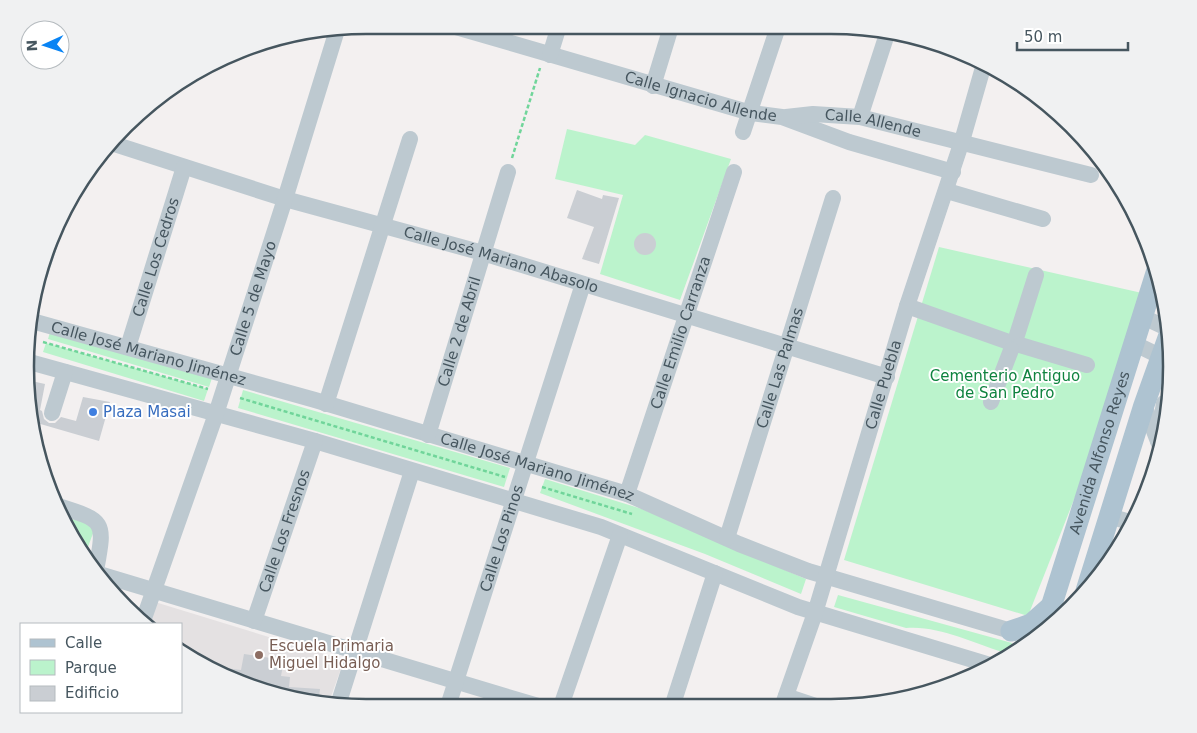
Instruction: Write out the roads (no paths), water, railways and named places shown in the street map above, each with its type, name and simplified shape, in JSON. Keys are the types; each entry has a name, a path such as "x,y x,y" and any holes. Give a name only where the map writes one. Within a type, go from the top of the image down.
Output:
{"main road":[{"name":"Avenida Alfonso Reyes","path":"1045,621 1153,283"},
{"name":"Avenida Alfonso Reyes","path":"1092,572 1109,516 1154,404 1163,370"},
{"path":"1011,631 1034,622 1052,604"}],"street":[{"name":"Calle Ignacio Allende","path":"477,34 751,113 782,117 849,142 953,172"},
{"path":"547,55 556,34"},
{"path":"653,86 669,34"},
{"path":"743,132 751,113 776,34"},
{"name":"Calle 5 de Mayo","path":"145,615 216,414 335,35"},
{"path":"860,117 886,39"},
{"name":"Calle Puebla","path":"785,699 815,613 907,306 953,172 982,70"},
{"name":"Calle Allende","path":"782,117 813,114 860,117 962,141"},
{"path":"326,404 410,139"},
{"path":"962,141 1091,175"},
{"name":"Calle José Mariano Abasolo","path":"118,145 285,199 483,253 687,314 887,377"},
{"name":"Calle Los Cedros","path":"128,347 184,167"},
{"name":"Calle 2 de Abril","path":"428,435 508,172"},
{"name":"Calle Emilio Carranza","path":"627,494 734,172"},
{"path":"947,190 1043,219"},
{"name":"Calle Las Palmas","path":"727,538 833,198"},
{"path":"991,402 1036,276"},
{"name":"Calle Los Pinos","path":"450,699 583,284"},
{"path":"907,306 1013,343 1087,366"},
{"path":"1142,317 1160,325"},
{"name":"Calle José Mariano Jiménez","path":"37,322 326,404 627,494 808,572 826,575 1024,637"},
{"path":"1133,342 1163,357"},
{"path":"34,363 315,441 514,500 620,534 815,613 982,663"},
{"path":"52,414 65,372"},
{"path":"1154,404 1157,428"},
{"name":"Calle Los Fresnos","path":"254,620 315,441"},
{"path":"340,698 412,470"},
{"path":"65,508 91,516 97,521 101,533 97,561"},
{"path":"1109,516 1125,521"},
{"path":"563,699 620,534"},
{"path":"674,699 715,572"},
{"path":"109,577 514,699"}],"place":[{"name":"Plaza Masai","path":"93,412"},
{"name":"Escuela Primaria Miguel Hidalgo","path":"259,655"}],"park label":[{"name":"Cementerio Antiguo de San Pedro","path":"1005,384"}]}
